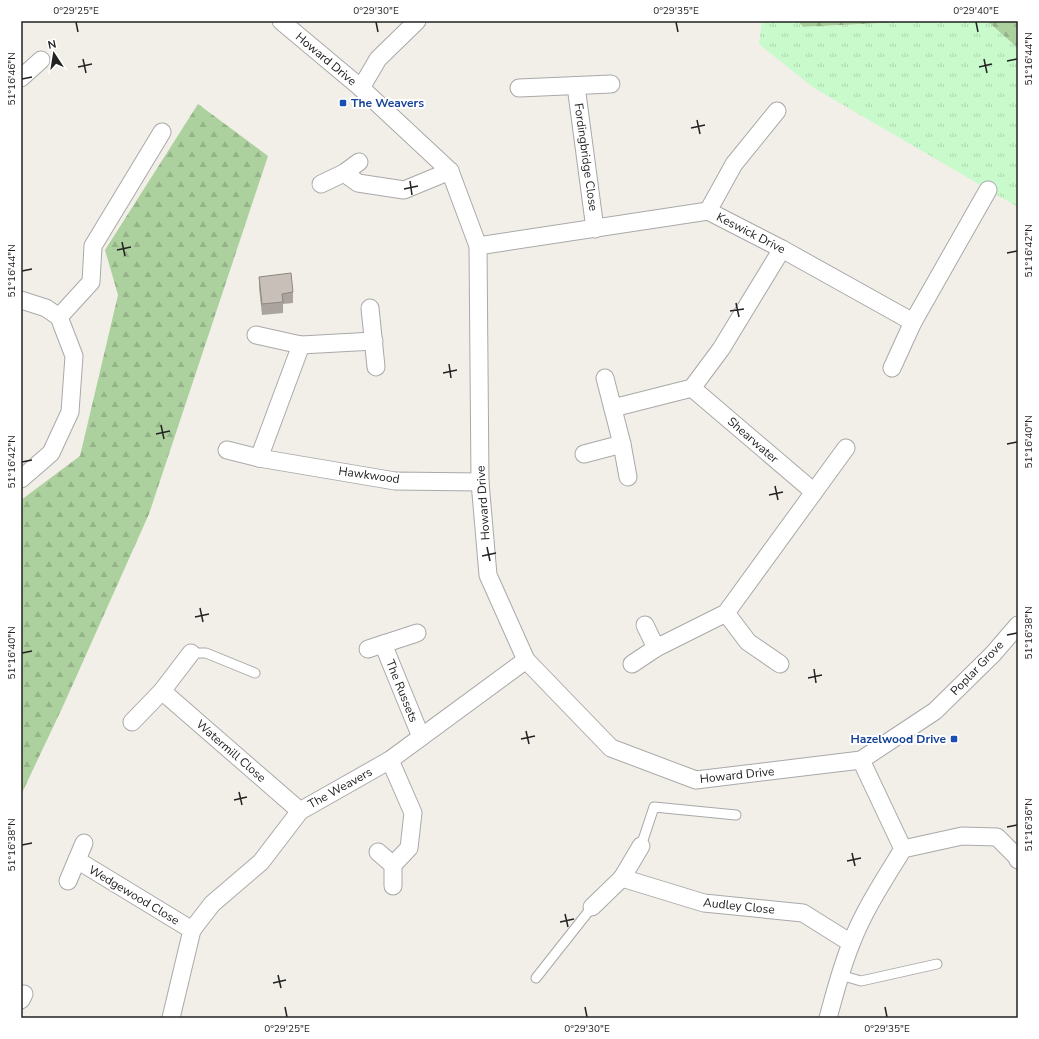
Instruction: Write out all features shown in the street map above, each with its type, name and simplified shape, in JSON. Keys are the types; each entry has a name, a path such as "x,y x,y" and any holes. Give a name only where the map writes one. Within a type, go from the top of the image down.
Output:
{"street":[{"name":"Howard Drive","path":"281,21 361,88 450,171 478,246 480,482 488,575 526,660 611,748 696,780 861,760 935,711"},
{"path":"361,88 378,59 416,21"},
{"path":"21,78 41,60"},
{"name":"Fordingbridge Close","path":"519,88 611,84"},
{"name":"Fordingbridge Close","path":"576,86 595,229"},
{"path":"708,211 734,164 777,111"},
{"path":"59,317 91,282 93,246 162,132"},
{"path":"321,184 344,173 358,162"},
{"path":"344,173 358,183 404,190 450,171"},
{"path":"892,368 913,322 988,190"},
{"name":"Keswick Drive","path":"478,246 708,211 782,248 913,322"},
{"path":"613,408 692,388 721,349 782,248"},
{"path":"21,300 46,308 59,317 74,356 70,412 51,452 21,479"},
{"path":"370,308 376,367"},
{"path":"256,335 301,345 374,341"},
{"path":"259,458 301,345"},
{"path":"605,378 622,444 628,477"},
{"name":"Shearwater","path":"692,388 814,492"},
{"path":"584,454 622,444"},
{"path":"632,664 656,648 726,613 846,448"},
{"name":"Hawkwood","path":"227,450 259,458 395,481 480,482"},
{"path":"726,613 748,642 780,664"},
{"path":"645,625 656,648"},
{"name":"Poplar Grove","path":"935,711 993,654 1018,625"},
{"name":"The Russets","path":"417,632 376,647 421,737"},
{"path":"132,722 162,691 191,653"},
{"name":"The Weavers","path":"171,1018 192,930 212,904 261,862 300,811 390,760 526,660"},
{"name":"Watermill Close","path":"162,691 300,811"},
{"path":"390,760 413,813 409,848 393,865 393,886"},
{"path":"861,760 903,849"},
{"path":"828,1018 851,943 878,888 903,849 962,836 997,837 1016,856 1018,860"},
{"name":"Wedgewood Close","path":"68,881 84,843"},
{"path":"592,907 622,878 641,846"},
{"path":"378,852 393,865"},
{"name":"Wedgewood Close","path":"77,860 192,930"},
{"name":"Audley Close","path":"622,878 704,903 803,912 851,943"}],"lane":[{"path":"191,653 206,652 255,673"},
{"path":"641,846 654,807 736,815"},
{"path":"536,978 592,907"},
{"path":"840,975 861,981 937,964"}],"green space":[{"path":"762,21 798,21 803,27 925,21 987,21 1018,48 1018,207 814,88 759,44"},
{"path":"798,21 931,21 803,27"},
{"path":"987,21 1018,21 1018,48 1017,48"},
{"path":"198,104 268,156 149,514 64,704 21,795 21,500 80,456 118,295 105,250"}],"building":[{"path":"291,273 293,292 282,294 283,302 262,304 259,277"}],"place":[{"name":"The Weavers","path":"343,103"},
{"name":"Hazelwood Drive","path":"954,739"}]}
